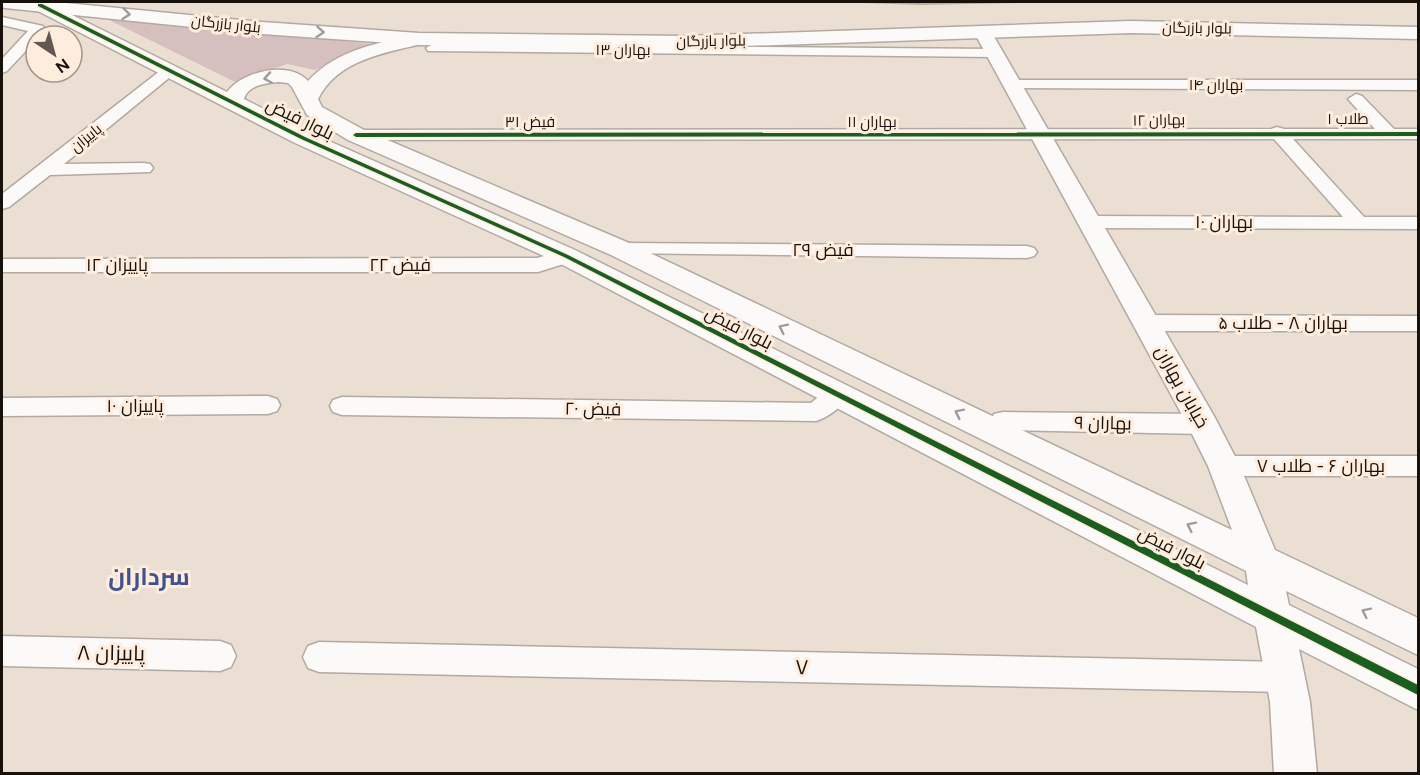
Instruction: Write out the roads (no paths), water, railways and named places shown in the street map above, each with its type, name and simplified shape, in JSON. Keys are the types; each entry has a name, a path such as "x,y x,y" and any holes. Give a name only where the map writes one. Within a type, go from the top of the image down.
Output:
{"main road":[{"name":"بلوار بازرگان","path":"5,2 426,44 1106,14 1208,14 1419,21"},
{"name":"بلوار بازرگان","path":"152,2 368,22 584,36 989,42 1155,27 1419,33"}],"street":[{"name":"بلوار فیض","path":"40,5 303,138 566,256 1419,690"},
{"path":"2,21 38,29 2,68"},
{"name":"بهاران ۱۳","path":"426,44 989,42"},
{"name":"خیابان بهاران","path":"989,42 1203,424 1224,466 1262,561 1290,702 1296,774"},
{"name":"بلوار فیض","path":"426,44 367,53 340,64 322,75 312,86 308,99 314,111 356,135 620,249 1419,637"},
{"name":"پاییزان","path":"2,203 170,70"},
{"path":"239,105 234,100 234,95 239,88 274,77 296,79 308,99"},
{"name":"بهاران ۱۴","path":"1013,85 1419,85"},
{"path":"1356,99 1388,133"},
{"path":"1277,132 1358,222"},
{"name":"بهاران ۱۲","path":"1041,135 1277,132"},
{"name":"طلاب ۱","path":"1277,132 1419,134"},
{"name":"فیض ۳۱","path":"356,135 704,135"},
{"name":"بهاران ۱۱","path":"704,135 1041,135"},
{"path":"46,170 144,168"},
{"name":"بهاران ۱۰","path":"1089,222 1419,223"},
{"name":"فیض ۲۹","path":"620,249 1027,252"},
{"name":"فیض ۲۲","path":"233,265 538,265 566,256"},
{"name":"پاییزان ۱۲","path":"2,266 233,265"},
{"path":"668,308 694,285"},
{"name":"بهاران ۸ - طلاب ۵","path":"1147,323 1419,324"},
{"name":"فیض ۲۰","path":"342,406 816,412 837,394"},
{"name":"پاییزان ۱۰","path":"2,407 268,405"},
{"name":"بهاران ۹","path":"1003,421 1203,424"},
{"name":"بهاران ۶ - طلاب ۷","path":"1224,466 1419,466"},
{"name":"پاییزان ۸","path":"2,651 220,656"},
{"name":"۷","path":"319,657 1284,677"}],"district":[{"name":"سرداران","path":"149,577"}]}
